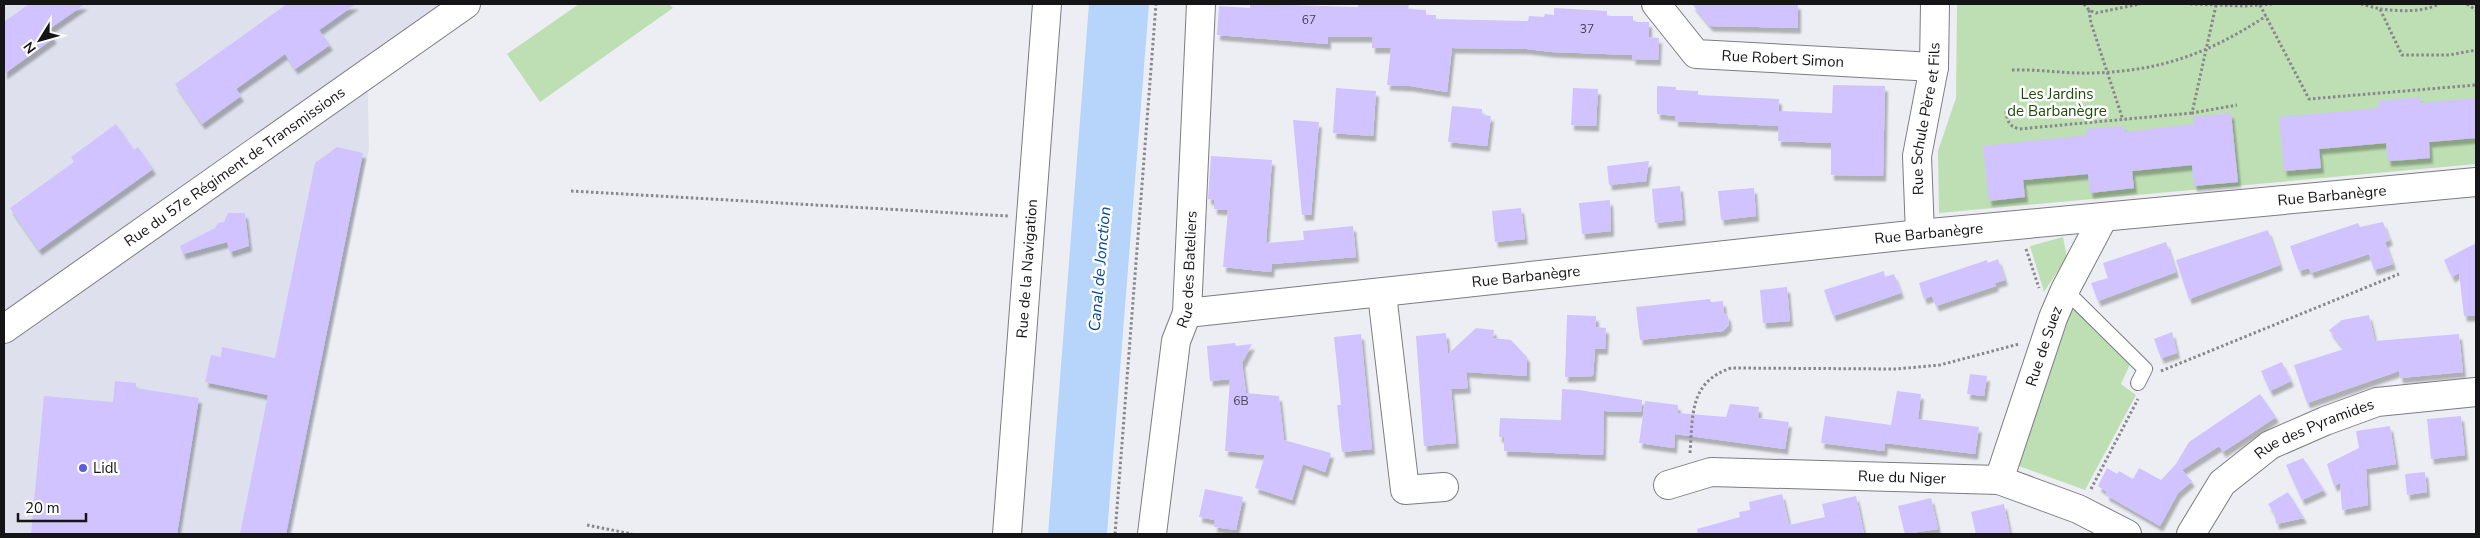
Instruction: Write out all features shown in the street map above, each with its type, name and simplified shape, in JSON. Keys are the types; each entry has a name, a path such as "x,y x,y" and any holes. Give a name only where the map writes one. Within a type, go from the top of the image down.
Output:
{"street":[{"name":"Rue du 57e Régiment de Transmissions","path":"4,329 466,4"},
{"name":"Rue de la Navigation","path":"1008,534 1047,4"},
{"name":"Rue des Bateliers","path":"1152,534 1176,341 1187,313 1201,4"},
{"name":"Rue Robert Simon","path":"1656,4 1696,54 1934,67"},
{"name":"Rue Schule Père et Fils","path":"1920,234 1917,156 1934,67 1935,4"},
{"name":"Rue Barbanègre","path":"1187,313 1382,294 1920,234 2476,182"},
{"name":"Rue de Suez","path":"1999,480 2050,328 2065,290 2103,218"},
{"path":"1382,294 1405,490 1444,487"},
{"name":"Rue des Pyramides","path":"2191,534 2222,483 2270,445 2325,421 2377,402 2476,392"},
{"name":"Rue du Niger","path":"1678,482 1711,472 1999,480 2080,510 2128,534"}],"lane":[{"path":"2065,290 2145,369 2138,383"}],"path":[{"path":"1115,534 1156,4"},
{"path":"2084,4 2096,14 2140,4"},
{"path":"2190,4 2272,4"},
{"path":"2361,4 2404,12 2429,9 2439,4"},
{"path":"2467,4 2476,10"},
{"path":"2192,113 2216,5"},
{"path":"2260,5 2308,99 2476,85"},
{"path":"2380,9 2402,55 2449,55 2476,50"},
{"path":"2089,10 2091,23 2106,72 2123,120"},
{"path":"2012,70 2038,69 2092,73 2164,64 2206,50 2233,38 2266,16"},
{"path":"2011,111 2006,111 2007,120 2013,127 2019,129 2192,113 2237,105"},
{"path":"572,191 1031,218"},
{"path":"1678,482 1693,409 1700,389 1709,379 1721,372 1731,368 1896,369 1940,365 2050,328 2042,296 2017,226"},
{"path":"2145,369 2155,374 2399,274"},
{"path":"2080,510 2142,392 2138,383"},
{"path":"587,525 632,534"}],"shaded area":[{"path":"4,4 451,4 367,63 369,149 292,534 4,534"}],"green space":[{"path":"579,4 669,4 673,8 540,102 507,54"},
{"name":"Les Jardins de Barbanègre","path":"1957,4 2476,4 2476,164 1939,213 1938,151 1956,98"},
{"path":"2063,237 2067,257 2044,292 2030,246"},
{"path":"2071,304 2131,362 2121,384 2136,395 2085,490 2016,465"}],"water":[{"name":"Canal de Jonction","path":"1089,4 1149,4 1107,534 1048,534"}],"building":[{"path":"29,4 85,4 48,30 54,38 4,74 4,22"},
{"path":"287,4 356,4 319,30 330,45 295,69 285,54 236,89 241,96 202,124 175,84"},
{"path":"1250,4 1358,7 1358,4 1409,4 1408,9 1426,10 1426,15 1436,15 1436,19 1528,21 1529,16 1544,17 1545,14 1554,15 1554,8 1607,11 1607,16 1633,16 1633,22 1649,22 1649,37 1659,38 1658,60 1632,59 1633,55 1552,52 1527,49 1452,48 1447,92 1410,86 1387,85 1391,48 1372,48 1372,37 1328,37 1328,44 1217,35 1219,6 1250,8"},
{"path":"1692,4 1798,4 1798,28 1710,26"},
{"path":"1833,85 1885,86 1883,176 1831,175 1831,143 1778,141 1779,111 1832,113"},
{"path":"1657,86 1676,87 1676,90 1698,91 1698,95 1779,99 1778,126 1675,121 1675,116 1657,114"},
{"path":"1336,88 1376,91 1373,136 1333,133"},
{"path":"1573,88 1598,89 1596,126 1571,125"},
{"path":"2420,97 2421,103 2476,98 2476,138 2429,142 2430,158 2405,160 2388,161 2386,143 2319,149 2321,168 2284,171 2279,117 2379,108 2378,101"},
{"path":"1452,106 1482,109 1482,115 1491,116 1487,146 1448,142"},
{"path":"2231,113 2238,182 2194,186 2192,165 2132,171 2134,188 2090,193 2088,174 2023,180 2025,197 1989,201 1983,146 2087,135 2086,129 2124,126 2125,132 2194,124 2193,117"},
{"path":"1293,120 1319,122 1311,215 1302,215"},
{"path":"116,124 134,150 138,147 153,169 39,250 10,208 74,162 71,157"},
{"path":"337,147 363,153 286,534 240,534 268,395 205,382 211,355 221,357 222,347 275,358 315,163"},
{"path":"1211,156 1272,160 1266,243 1304,240 1303,231 1353,226 1356,257 1272,264 1271,272 1223,267 1228,210 1214,209 1214,200 1208,199"},
{"path":"1649,161 1646,181 1609,185 1607,166"},
{"path":"1680,186 1683,220 1655,223 1652,189"},
{"path":"1754,188 1756,216 1721,220 1718,191"},
{"path":"1610,200 1611,231 1582,234 1579,203"},
{"path":"1521,208 1525,239 1495,242 1492,211"},
{"path":"228,213 245,213 249,246 230,252 227,242 183,254 180,246 215,228 218,223 224,222"},
{"path":"2383,222 2390,240 2385,242 2393,264 2374,270 2369,254 2311,273 2309,268 2299,271 2290,246 2358,223 2360,227"},
{"path":"2268,230 2280,265 2189,299 2176,260"},
{"path":"2166,242 2176,272 2098,301 2091,283 2108,278 2103,263"},
{"path":"2476,243 2476,316 2464,316 2459,273 2452,277 2444,260"},
{"path":"1998,259 2005,280 1995,283 1996,286 1936,306 1932,296 1924,299 1919,283 1987,260 1988,263"},
{"path":"1884,271 1885,277 1894,274 1901,293 1833,316 1824,290"},
{"path":"1787,287 1790,321 1763,323 1760,290"},
{"path":"1710,299 1711,302 1723,301 1724,313 1728,316 1729,325 1723,331 1640,340 1636,307"},
{"path":"1567,315 1596,316 1596,327 1606,328 1605,349 1595,349 1593,376 1565,377"},
{"path":"2369,315 2375,341 2459,334 2463,372 2400,378 2399,371 2307,403 2294,365 2344,349 2329,330 2342,320"},
{"path":"1476,328 1494,330 1493,338 1511,340 1527,357 1527,376 1466,372 1468,388 1451,389 1456,443 1424,446 1416,336 1446,333 1448,354"},
{"path":"2172,332 2177,353 2161,358 2154,339"},
{"path":"1361,334 1372,449 1342,452 1337,405 1341,405 1334,337"},
{"path":"1235,343 1236,346 1252,344 1242,363 1246,393 1279,396 1284,440 1331,453 1325,472 1303,464 1292,500 1255,488 1265,455 1225,451 1230,379 1210,381 1207,346"},
{"path":"2282,362 2291,381 2270,391 2261,371"},
{"path":"1970,374 1987,376 1984,396 1967,394"},
{"path":"115,381 136,383 136,388 199,398 177,534 31,534 44,396 113,402"},
{"path":"1562,389 1642,400 1641,412 1604,411 1603,455 1504,451 1504,437 1499,437 1500,418 1561,420"},
{"path":"1897,391 1921,394 1918,419 1979,427 1975,454 1885,443 1884,451 1821,443 1825,416 1891,425"},
{"path":"2260,394 2276,417 2223,452 2219,446 2182,470 2192,481 2178,493 2160,526 2106,495 2107,492 2098,486 2107,468 2117,474 2119,471 2133,479 2139,468 2161,480 2176,464 2189,442"},
{"path":"1645,401 1678,405 1678,413 1726,417 1730,404 1759,407 1758,418 1789,422 1785,449 1675,434 1674,448 1639,443"},
{"path":"2461,416 2465,455 2431,459 2427,419"},
{"path":"2390,426 2396,464 2366,469 2368,505 2342,510 2340,483 2334,486 2327,464 2359,448 2356,431"},
{"path":"2303,458 2324,490 2302,500 2286,465"},
{"path":"2425,472 2427,492 2407,495 2405,474"},
{"path":"1205,489 1243,497 1236,530 1214,527 1215,520 1199,517"},
{"path":"2288,492 2304,518 2276,524 2275,515 2268,504"},
{"path":"1782,494 1789,525 1825,517 1822,504 1856,496 1864,534 1698,534 1697,529 1740,517 1739,512 1750,510 1749,502"},
{"path":"1931,498 1938,529 1905,534 1898,506"},
{"path":"2004,504 2010,534 1976,534 1971,512"}],"place":[{"name":"Lidl","path":"83,468"}]}
